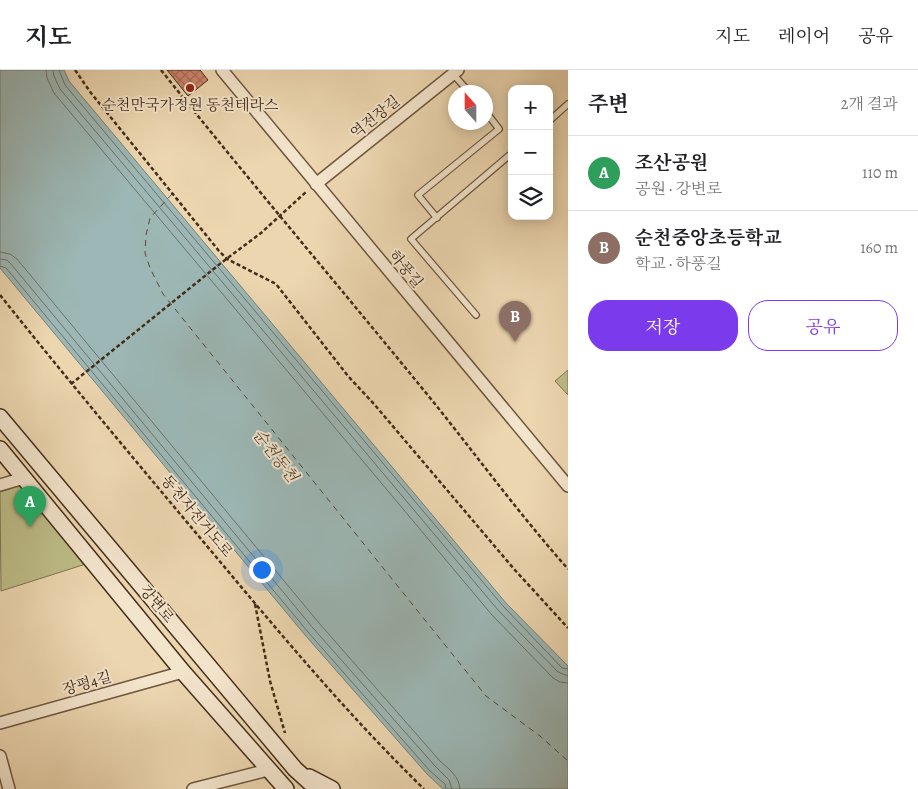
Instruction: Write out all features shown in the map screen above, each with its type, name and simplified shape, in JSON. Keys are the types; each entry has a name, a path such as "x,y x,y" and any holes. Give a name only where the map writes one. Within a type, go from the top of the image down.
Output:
{"main road":[{"name":"강변로","path":"0,417 295,769 317,789"},
{"name":"강변로","path":"0,449 183,672 284,788"},
{"path":"295,769 332,789"}],"street":[{"name":"하풍길","path":"222,70 568,486"},
{"name":"역전장길","path":"316,184 454,71"},
{"path":"0,485 24,478"},
{"name":"장평4길","path":"0,723 183,672"},
{"path":"0,756 9,789"},
{"path":"193,789 268,770"}],"lane":[{"path":"454,71 464,85"},
{"path":"553,117 568,104"},
{"path":"437,218 418,196 499,129 493,121"},
{"path":"476,315 411,240 508,156"}],"path":[{"path":"75,70 109,117 227,259 276,284 348,376 514,569 568,628"},
{"path":"161,70 436,405 534,530 568,569"},
{"path":"71,384 261,233 316,184"},
{"name":"동천자전거도로","path":"0,295 71,384 254,603 340,702 424,789"},
{"path":"254,603 270,681 285,734"}],"shaded area":[{"path":"568,370 568,395 555,381"},
{"path":"24,484 89,563 1,591 0,492"}],"water":[{"name":"순천동천","path":"0,70 64,70 69,81 506,603 568,666 568,789 443,789 427,774 305,635 0,268"}],"building":[{"name":"순천만국가정원 동천테라스","path":"167,70 200,70 208,80 188,96"}],"ferry route":[{"path":"172,194 150,218 146,235 145,253 163,294 486,696 540,736 568,761"}],"place":[{"name":"순천만국가정원 동천테라스","path":"190,88"},
{"name":"순천중앙초등학교","path":"515,342"},
{"name":"조산공원","path":"30,527"}]}
